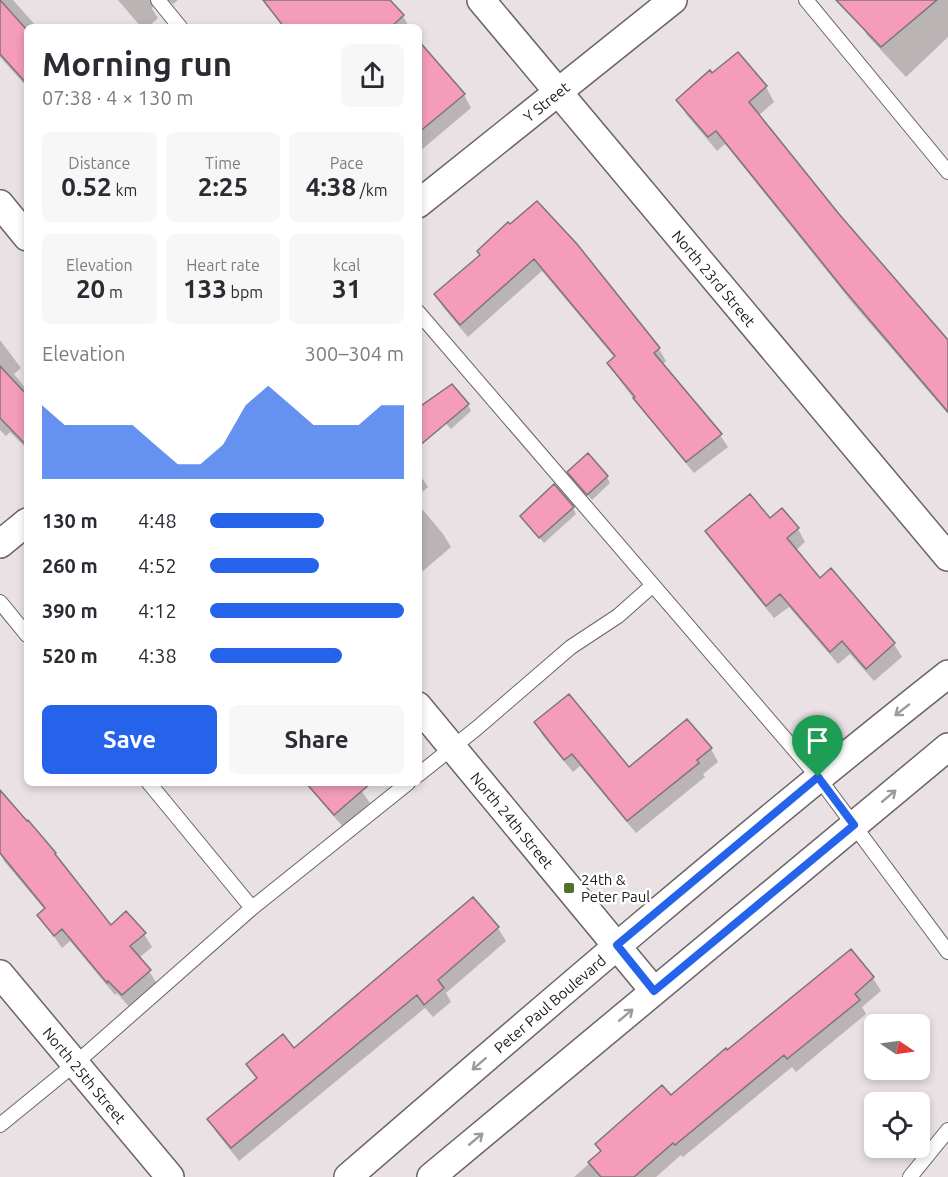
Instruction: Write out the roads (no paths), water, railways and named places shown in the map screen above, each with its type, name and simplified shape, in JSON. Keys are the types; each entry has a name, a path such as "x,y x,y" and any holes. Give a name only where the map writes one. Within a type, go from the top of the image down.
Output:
{"street":[{"name":"North 23rd Street","path":"481,0 948,557"},
{"name":"Y Street","path":"422,201 673,0"},
{"path":"0,204 24,233"},
{"path":"0,544 24,524"},
{"name":"Peter Paul Boulevard","path":"348,1177 617,945 818,777 948,674"},
{"name":"North 24th Street","path":"422,711 654,991"},
{"path":"431,1177 948,747"},
{"name":"North 25th Street","path":"0,974 170,1177"}],"lane":[{"path":"158,0 178,24"},
{"path":"806,0 948,172"},
{"path":"422,317 818,777 948,952"},
{"path":"422,772 572,647 618,616 653,585"},
{"path":"0,602 24,631"},
{"path":"151,786 252,908"},
{"path":"0,1125 76,1063 252,908 404,786"},
{"path":"910,1177 948,1130"}],"place":[{"name":"24th & Peter Paul","path":"569,888"}]}
